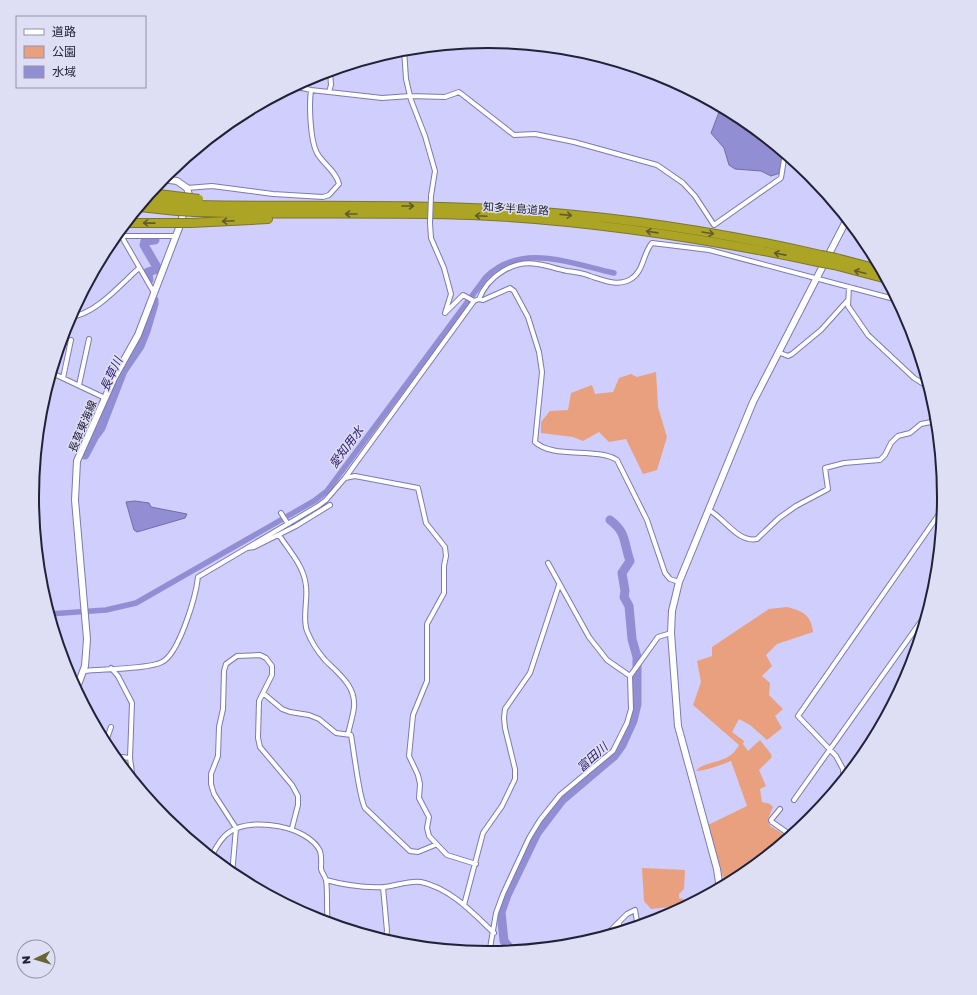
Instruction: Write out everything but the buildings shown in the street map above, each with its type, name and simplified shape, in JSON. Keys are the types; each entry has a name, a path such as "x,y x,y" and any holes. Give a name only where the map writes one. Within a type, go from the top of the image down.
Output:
{"highway":[{"path":"156,195 180,204 197,205"},
{"name":"知多半島道路","path":"151,201 308,214 437,214 562,222 697,239 820,258"},
{"name":"知多半島道路","path":"146,206 180,204"},
{"name":"知多半島道路","path":"197,205 437,206 548,213 623,220 698,231 820,258 880,277"},
{"path":"134,222 191,223 285,218 308,214"},
{"name":"知多半島道路","path":"835,262 875,269"}],"street":[{"path":"404,56 404,73 410,96 434,166 435,177 431,196 431,238 444,268 451,294 445,313 463,295 474,301"},
{"path":"329,92 331,85 330,77"},
{"path":"302,88 382,98 410,96 445,97 459,92 514,135 535,134 574,142 657,165 683,182 695,196 714,225 780,178 784,159"},
{"path":"171,180 177,181 187,188 212,186 273,194 323,197 329,195 339,184 338,178 317,152 311,126 309,104 311,90"},
{"name":"長草東海線","path":"79,683 84,671 87,639 75,500 77,462 125,356 138,335 153,291 176,236 189,195 187,188"},
{"path":"719,883 717,869 678,726 671,633 672,611 679,582 753,402 845,224"},
{"path":"125,234 176,236"},
{"path":"122,238 153,291"},
{"path":"479,299 488,284 498,274 508,268 526,263 553,267 608,282 618,283 631,280 641,268 652,243 709,250 892,298"},
{"path":"77,317 91,310 139,268"},
{"path":"849,287 847,301 848,306 868,334 914,378 924,384"},
{"path":"84,671 154,665 166,660 178,644 196,594 198,577 326,500 345,478 474,301 479,299 483,300 510,288 514,291 533,330 540,352 542,372 535,442 538,445 556,450 608,456 617,460 647,520 665,573 670,579 679,582"},
{"path":"778,352 788,356 792,354 821,330 847,301"},
{"path":"79,386 89,339"},
{"path":"63,378 71,340"},
{"path":"56,375 105,398"},
{"path":"709,510 743,537 752,540 757,539 779,518 796,506 828,489 825,468 844,463 880,460 885,456 891,443 898,436 910,433 922,424 931,422"},
{"path":"345,478 354,476 418,488 426,523 445,547 444,593 427,624 427,681 414,715 409,756 418,775 420,784 419,798 429,817 427,828 429,836 435,845 447,855 476,864"},
{"path":"247,548 254,547 279,535 330,505"},
{"path":"282,513 288,524"},
{"path":"843,774 840,762 798,716 937,517"},
{"path":"279,535 299,564 304,575 307,594 305,624 308,634 324,659 342,674 352,694 354,707 348,734"},
{"path":"548,563 589,637 607,660 630,676"},
{"path":"464,905 483,833 502,806 515,779 515,769 505,728 505,709 530,673 559,585"},
{"path":"794,800 920,624"},
{"path":"491,947 496,913 503,894 540,820 560,795 613,751 628,723 631,709 630,676 658,637 671,633"},
{"path":"233,867 236,828 214,794 211,784 211,774 218,756 223,709 224,671 226,664 237,656 260,655 266,658 272,666 272,675 259,701 258,738 260,747 292,785 298,796 298,805 292,828"},
{"path":"111,668 118,676 132,703 130,758 132,771"},
{"path":"263,693 282,709 309,715 319,720 336,733 351,735 361,788 361,799 365,808 410,851 415,852 435,845"},
{"path":"108,736 111,727"},
{"path":"122,757 130,758"},
{"path":"780,809 771,820 787,833"},
{"path":"214,853 221,840 236,828 264,824 292,828 314,842 322,858 321,870 326,880 328,917"},
{"path":"326,880 340,884 383,887 419,882 445,892 464,905 494,933"},
{"path":"383,887 386,935"},
{"path":"611,930 628,914 635,910 637,922"},
{"path":"619,922 619,928"}],"green space":[{"path":"656,372 658,407 667,437 657,470 643,474 626,439 609,442 599,432 583,441 573,437 541,433 541,422 550,411 568,410 571,393 592,385 595,394 613,392 619,378 631,374 637,377"},
{"path":"787,607 805,614 810,621 813,632 777,644 766,655 772,666 762,676 770,683 769,695 783,709 775,716 782,728 767,740 750,725 739,719 732,732 744,741 743,744 748,751 760,740 771,754 772,757 759,770 766,786 760,789 762,802 770,804 773,807 768,819 770,826 783,834 782,837 762,854 726,879 723,877 708,825 747,806 731,761 708,769 696,771 700,767 729,756 739,745 693,705 701,682 697,661 712,656 712,647 769,609"},
{"path":"642,868 685,870 684,889 679,894 679,898 688,901 675,906 651,909 644,901"}],"water":[{"path":"719,112 762,141 783,158 780,173 771,176 761,171 735,169 729,165 724,148 711,133"},
{"path":"135,501 149,503 151,507 187,514 185,518 137,532 134,530 126,502"}],"waterway":[{"name":"長草川","path":"149,280 148,272 158,269 144,245 145,241 155,240"},
{"name":"愛知用水","path":"54,614 106,610 136,603 314,501 327,491 486,277 500,266 515,260 547,258 614,273"},
{"name":"長草川","path":"85,455 101,428 123,371 140,346 146,331 154,300"},
{"name":"富田川","path":"508,946 504,941 501,912 507,895 537,833 562,800 614,756 622,745 633,721 637,704 637,657 632,639 629,606 624,597 625,591 622,573 630,561 622,533 610,520"}]}
